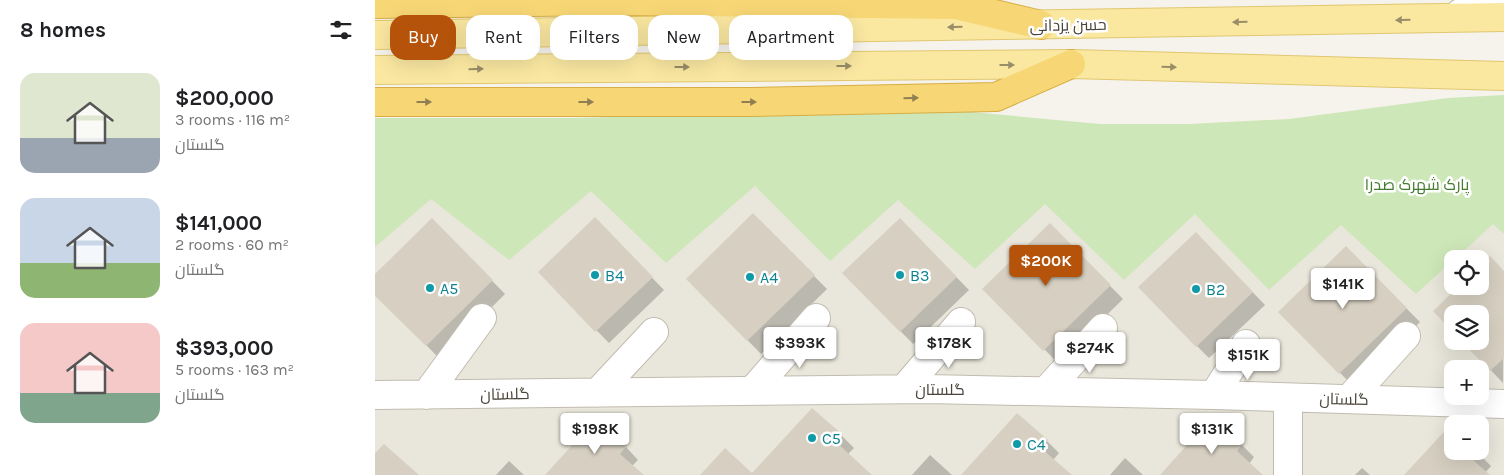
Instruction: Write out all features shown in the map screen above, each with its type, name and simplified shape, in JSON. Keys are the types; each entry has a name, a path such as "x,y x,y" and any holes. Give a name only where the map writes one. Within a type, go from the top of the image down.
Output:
{"highway":[{"path":"375,4 618,1 956,5 1041,25"},
{"path":"375,102 752,102 996,96 1071,64"}],"main road":[{"name":"حسن یزدانی","path":"375,35 1433,20 1504,17"},
{"path":"375,70 1071,64 1504,76"}],"street":[{"path":"1433,20 1496,4 1502,0"},
{"path":"426,395 482,318"},
{"path":"752,391 816,318"},
{"path":"904,389 961,322"},
{"path":"1046,391 1103,328"},
{"path":"597,393 654,332"},
{"path":"1349,399 1406,336"},
{"path":"1214,395 1246,344"},
{"name":"گلستان","path":"375,396 904,389 1214,395 1504,404"},
{"path":"1288,398 1288,475"}],"shaded area":[{"path":"375,118 575,118 1504,187 1504,475 375,475"}],"green space":[{"name":"پارک شهرک صدرا","path":"1504,95 1504,234 1493,224 1465,250 1444,250 1444,268 1416,294 1341,225 1269,290 1195,214 1124,280 1045,204 975,269 898,200 830,261 755,186 666,263 591,191 509,260 431,199 375,247 375,118 575,118 812,111 950,110 1100,124 1188,124 1289,119 1448,98"}],"building":[{"name":"A4","path":"753,213 815,275 747,341 686,279"},
{"name":"B4","path":"595,217 653,277 595,332 538,272"},
{"name":"A5","path":"432,218 493,280 426,346 375,296 375,274"},
{"name":"B3","path":"900,218 957,277 900,332 842,273"},
{"path":"1050,223 1111,285 1043,351 982,289"},
{"name":"B2","path":"1196,232 1253,292 1196,347 1138,287"},
{"path":"1346,246 1407,308 1339,374 1278,312"},
{"path":"1489,257 1504,271 1504,358 1490,371 1489,360 1479,360 1470,350 1489,350 1489,305 1444,305 1444,323 1433,311 1450,295 1489,295"},
{"name":"C5","path":"812,408 843,435 836,442 872,475 700,475 725,448 752,473"},
{"name":"C4","path":"1017,413 1048,440 1041,448 1072,475 961,475"},
{"path":"1213,416 1243,444 1237,451 1263,475 1160,475"},
{"path":"596,419 627,446 620,454 644,475 545,475"},
{"path":"1444,432 1444,460 1473,460 1490,475 1404,475"},
{"path":"384,444 419,475 375,475 375,453"}],"place":[{"name":"B4","path":"595,275"},
{"name":"B3","path":"900,275"},
{"name":"A4","path":"750,277"},
{"name":"A5","path":"430,288"},
{"name":"B2","path":"1196,289"},
{"name":"C5","path":"812,438"},
{"name":"C4","path":"1017,444"}]}
